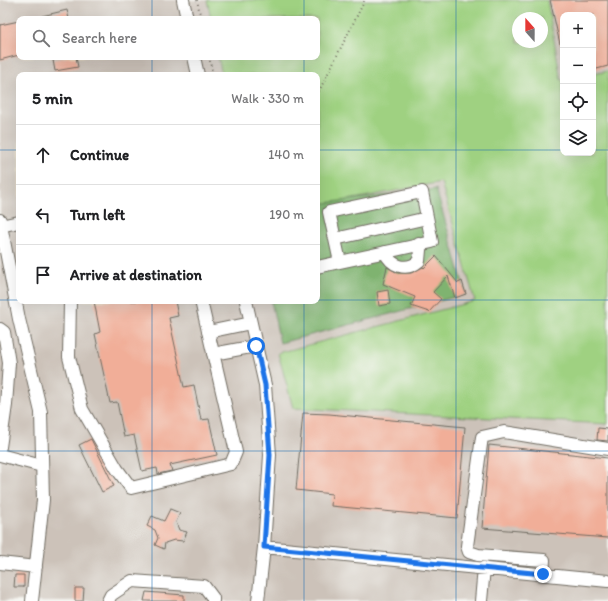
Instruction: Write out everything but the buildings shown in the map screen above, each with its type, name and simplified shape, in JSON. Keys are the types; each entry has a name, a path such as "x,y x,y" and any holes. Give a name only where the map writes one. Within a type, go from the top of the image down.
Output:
{"lane":[{"path":"183,0 186,16"},
{"path":"195,60 197,72"},
{"path":"320,266 340,262 419,244 432,242 422,192 329,212 340,262"},
{"path":"335,238 427,218"},
{"path":"0,220 19,319 41,412 43,500 32,601"},
{"path":"0,226 16,223"},
{"path":"384,252 393,264 409,266 419,261 419,244"},
{"path":"70,304 70,357 82,409 117,469 131,488 231,464 236,452 202,304"},
{"path":"247,304 265,385 270,455 264,547 258,601"},
{"path":"208,332 251,324"},
{"path":"0,329 4,332 9,363 6,405 0,447"},
{"path":"213,354 256,346"},
{"path":"543,574 544,560 478,555 469,552 467,546 482,437 504,432 608,449"},
{"path":"0,455 42,466"},
{"path":"264,547 608,581"},
{"path":"0,563 36,567"},
{"path":"481,601 484,568"},
{"path":"108,601 111,595 132,581 204,586 213,598 213,601"}],"path":[{"path":"196,0 200,16"},
{"path":"320,89 365,0"},
{"path":"210,60 212,72"}],"shaded area":[{"path":"0,0 608,0 608,601 0,601"}],"green space":[{"path":"207,0 547,0 560,74 560,156 596,156 596,73 608,71 608,424 293,408 278,353 475,301 441,182 320,205 320,72 221,72 219,60 320,60 320,16 210,16"},
{"path":"436,189 466,294 280,343 272,304 320,304 320,204"}],"route":[{"path":"256,346 265,385 270,455 264,547 543,574"}]}
